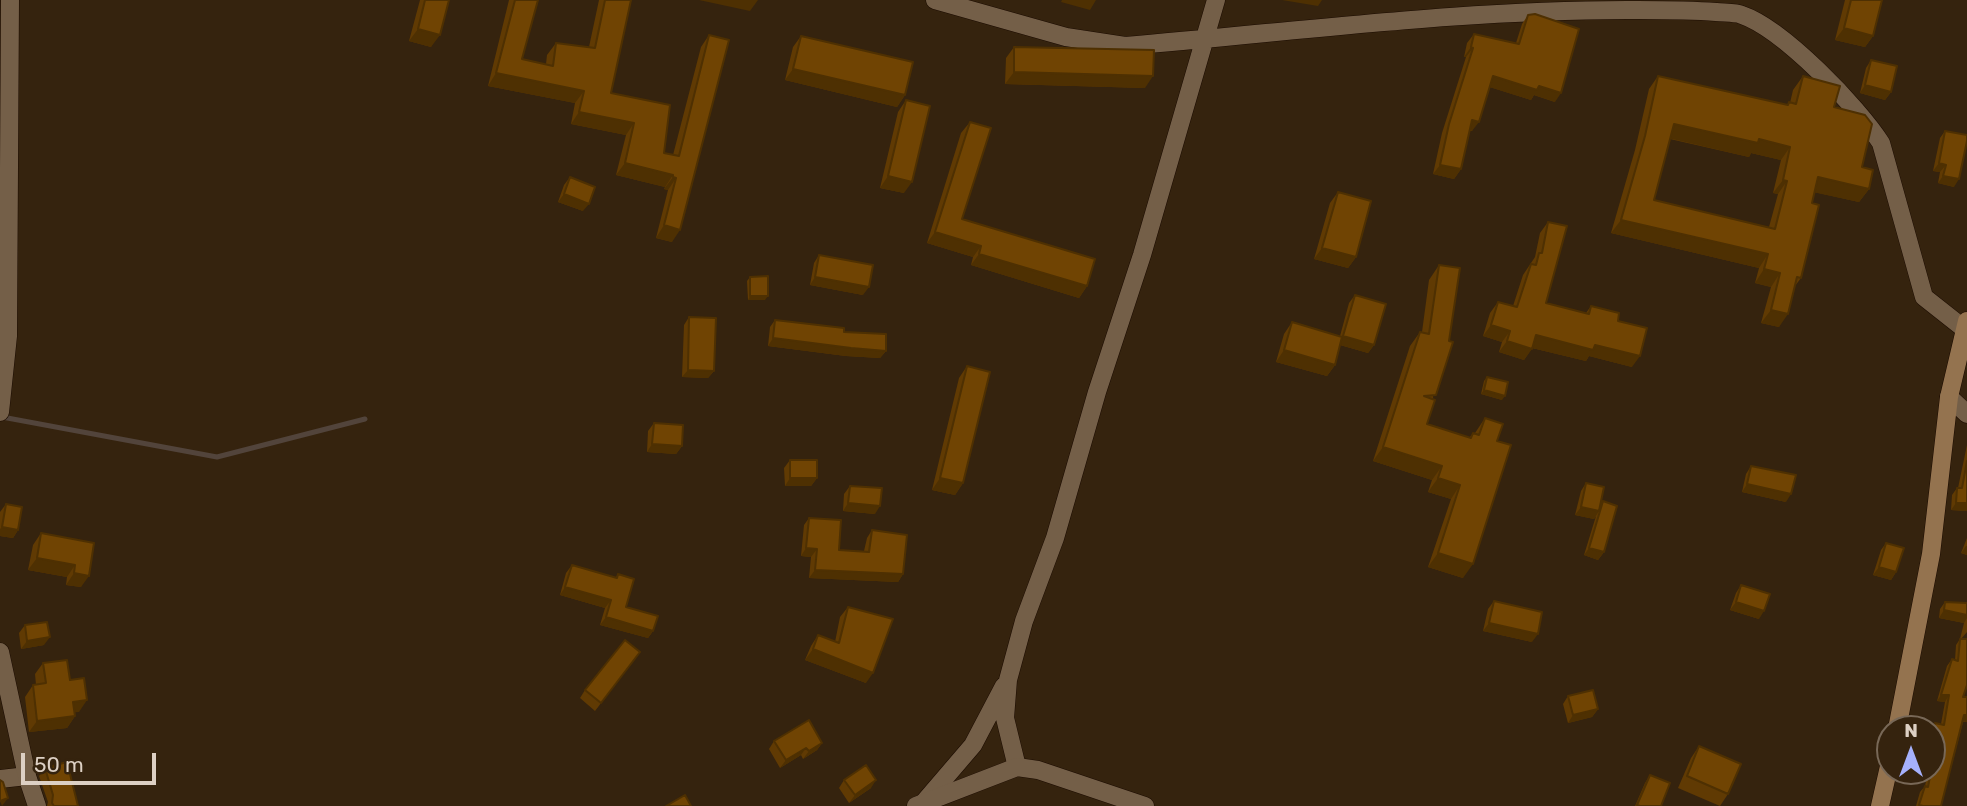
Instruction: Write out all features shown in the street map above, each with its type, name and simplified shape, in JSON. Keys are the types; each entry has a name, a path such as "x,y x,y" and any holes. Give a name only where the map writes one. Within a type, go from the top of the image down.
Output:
{"main road":[{"path":"1900,715 1931,554 1949,397 1966,327"},
{"path":"1880,806 1885,785"}],"street":[{"path":"0,411 8,335 5,20 10,0"},
{"path":"935,0 1066,37 1125,46 1481,15 1586,9 1686,10 1744,7 1808,61 1869,125 1881,143 1924,297 1966,327"},
{"path":"1017,767 1005,718 1008,680 1024,621 1055,538 1097,392 1142,255 1216,0"},
{"path":"1949,397 1967,414"},
{"path":"0,652 27,776 37,806"},
{"path":"920,803 973,745 1008,680"},
{"path":"920,803 1017,767 1038,770 1145,806"},
{"path":"0,779 27,776"}],"building":[{"path":"425,0 449,0 440,35 418,29"},
{"path":"515,0 538,0 522,59 553,66 556,43 595,48 605,0 631,0 611,93 670,105 664,153 679,156 709,35 729,40 680,230 664,225 676,178 625,163 634,123 579,112 584,91 496,73"},
{"path":"1851,0 1882,0 1873,36 1844,28"},
{"path":"1535,14 1579,29 1561,93 1539,86 1537,90 1493,76 1479,122 1472,120 1461,169 1440,165 1449,124 1473,48 1474,34 1519,44 1528,15"},
{"path":"801,36 913,62 905,95 793,69"},
{"path":"1014,47 1154,50 1153,76 1014,72"},
{"path":"1871,60 1897,66 1891,92 1865,85"},
{"path":"1658,76 1788,105 1789,102 1796,104 1803,76 1840,86 1834,107 1865,115 1872,124 1862,167 1873,170 1869,189 1818,177 1812,203 1819,205 1801,278 1797,277 1788,314 1771,310 1780,273 1764,269 1768,254 1621,220 1645,136","holes":["1674,124 1758,143 1759,139 1790,147 1783,180 1787,181 1775,229 1654,200"]},
{"path":"906,100 930,106 912,182 888,176"},
{"path":"970,122 991,128 962,219 1095,259 1087,286 979,254 981,246 935,232"},
{"path":"1945,131 1967,135 1959,179 1943,176 1946,165 1939,163"},
{"path":"570,177 595,187 589,204 564,194"},
{"path":"1338,192 1371,201 1356,257 1322,248"},
{"path":"1548,222 1567,226 1546,303 1589,314 1591,306 1619,313 1618,321 1647,328 1640,356 1595,345 1593,350 1536,335 1532,349 1507,341 1510,331 1491,325 1498,302 1517,307 1531,264 1536,265 1539,253 1542,253"},
{"path":"819,255 873,265 869,287 815,277"},
{"path":"1439,265 1460,268 1449,341 1453,342 1436,395 1424,396 1435,400 1427,424 1471,438 1473,433 1479,435 1485,418 1503,424 1497,441 1511,445 1473,564 1438,553 1460,485 1438,478 1442,466 1383,447 1420,332 1429,334"},
{"path":"768,276 768,296 750,296 750,277"},
{"path":"1355,295 1386,304 1374,345 1343,336"},
{"path":"689,317 716,318 714,371 688,370"},
{"path":"775,320 844,328 844,332 886,334 886,351 773,338"},
{"path":"1292,322 1342,337 1335,365 1284,350"},
{"path":"967,366 990,372 963,483 940,478"},
{"path":"1487,377 1508,382 1505,396 1484,390"},
{"path":"654,423 683,425 682,446 652,444"},
{"path":"790,460 817,460 817,478 790,478"},
{"path":"1967,461 1967,503 1956,503 1957,488 1962,488"},
{"path":"1751,466 1796,475 1791,494 1747,484"},
{"path":"1586,483 1604,487 1599,511 1581,507"},
{"path":"850,486 882,488 880,506 848,503"},
{"path":"1603,501 1617,506 1604,552 1589,548"},
{"path":"6,504 22,507 18,530 2,527"},
{"path":"809,518 841,520 839,550 869,552 872,530 907,535 903,574 815,570 817,549 806,548"},
{"path":"41,533 94,543 89,576 74,573 75,565 37,558"},
{"path":"1886,543 1904,548 1896,572 1879,567"},
{"path":"572,565 617,578 618,574 634,579 626,607 658,616 653,631 606,617 611,600 565,587"},
{"path":"1741,585 1770,594 1764,611 1736,602"},
{"path":"1494,601 1542,612 1538,634 1489,623"},
{"path":"1945,602 1967,603 1967,615 1944,610"},
{"path":"848,607 893,619 873,673 813,649 818,635 839,643"},
{"path":"47,622 50,637 27,641 25,625"},
{"path":"1960,639 1967,639 1967,685 1963,697 1967,697 1967,715 1964,715 1941,806 1919,805 1925,786 1946,785 1946,715 1949,695 1941,695 1952,659 1958,661"},
{"path":"625,640 640,652 601,703 585,690"},
{"path":"67,660 70,680 84,678 87,700 73,702 75,716 37,721 33,685 46,683 43,663"},
{"path":"1593,690 1598,709 1573,715 1568,696"},
{"path":"809,720 822,743 809,751 806,748 786,760 774,741"},
{"path":"1699,746 1741,764 1728,794 1687,776"},
{"path":"67,762 78,806 54,806 45,768"},
{"path":"866,765 876,780 855,795 844,780"},
{"path":"1650,775 1670,783 1661,806 1637,805"},
{"path":"0,780 8,798 0,801"},
{"path":"685,795 691,806 666,806"}],"waterway":[{"path":"2,417 217,457 365,419"}]}
